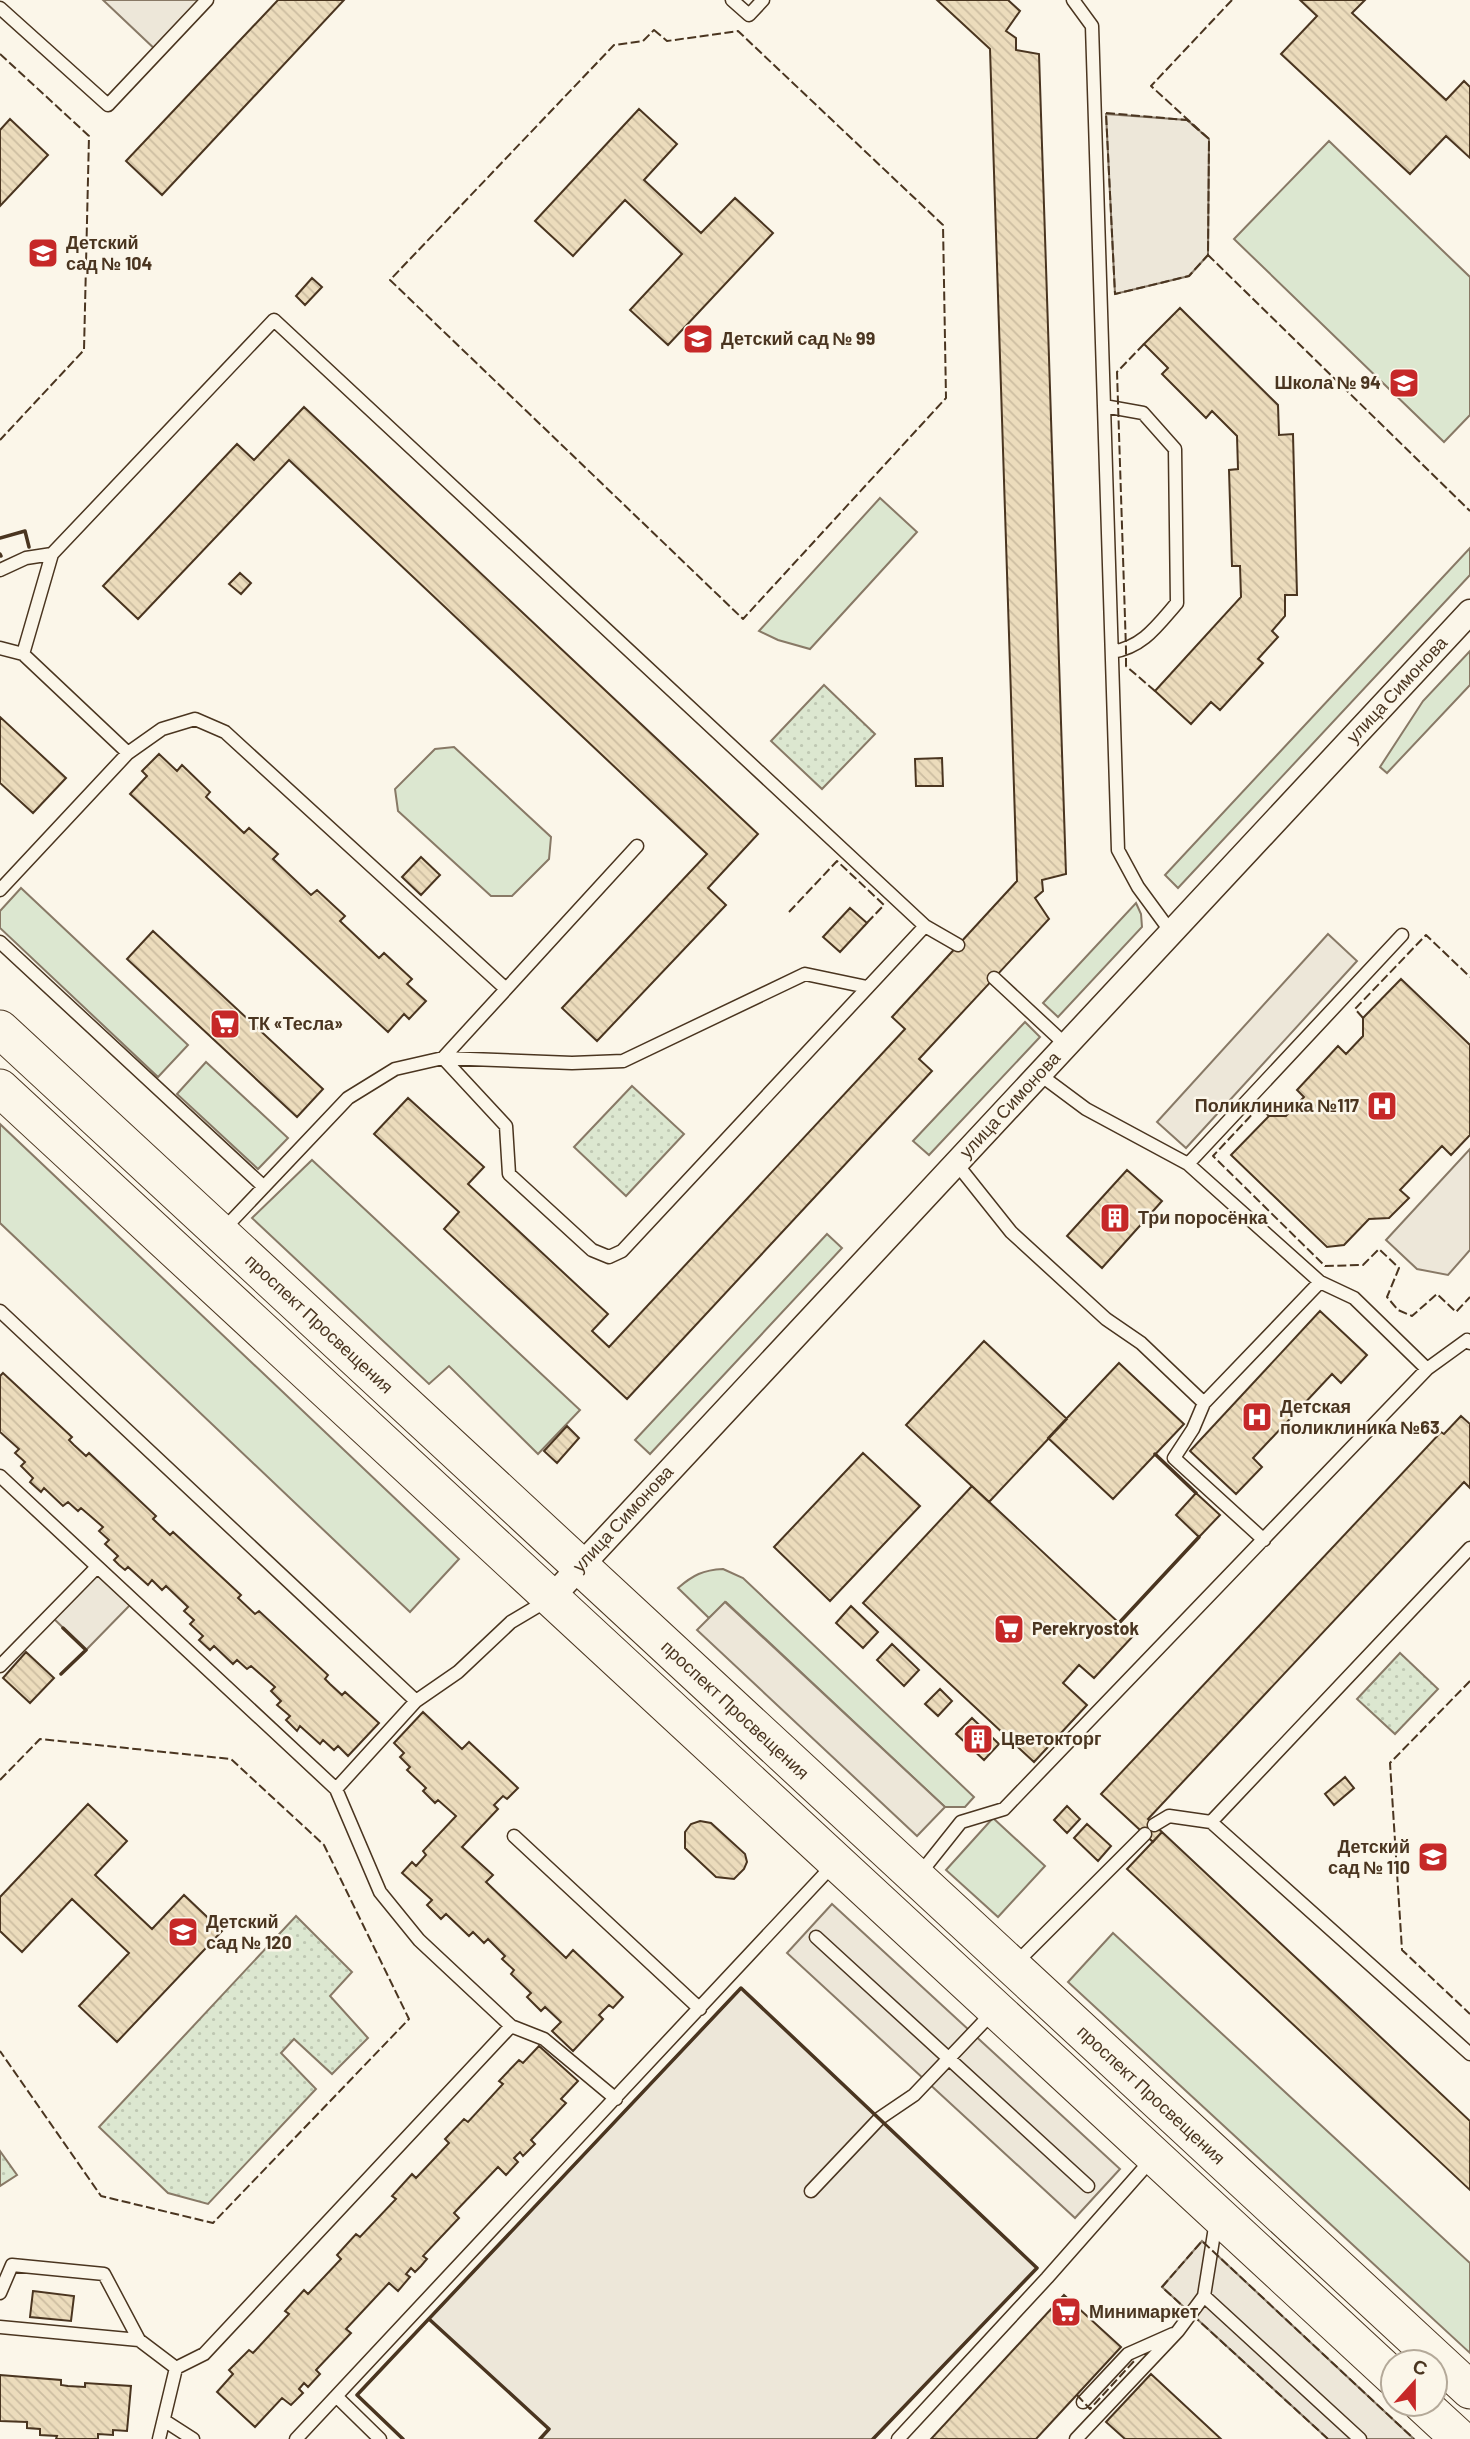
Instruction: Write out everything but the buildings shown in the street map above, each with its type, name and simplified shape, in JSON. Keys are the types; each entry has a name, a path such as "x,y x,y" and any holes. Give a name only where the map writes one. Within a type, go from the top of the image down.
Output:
{"main road":[{"name":"проспект Просвещения","path":"0,1029 1470,2390"},
{"path":"0,1088 1379,2364"},
{"path":"1437,2418 1460,2439"}],"street":[{"name":"улица Симонова","path":"551,1598 1470,612"}],"lane":[{"path":"0,8 108,105 207,0"},
{"path":"732,0 749,15 763,0"},
{"path":"1073,0 1092,26 1118,850 1138,887 1171,932"},
{"path":"23,654 52,554 274,320 925,926 958,945"},
{"path":"1104,406 1143,413 1175,449 1177,603 1146,639 1126,649 1112,652"},
{"path":"0,569 26,558 52,554"},
{"path":"0,648 23,654 128,754"},
{"path":"0,890 128,754 162,729 195,719 225,732 506,989"},
{"path":"443,1058 638,846"},
{"path":"443,1058 506,1126 509,1174 592,1250 609,1257 622,1251 925,926"},
{"path":"1188,1164 1402,935"},
{"path":"0,942 264,1187"},
{"path":"220,1233 348,1098 395,1069 443,1058 572,1063 623,1060 805,974 867,987"},
{"path":"994,978 1066,1045"},
{"path":"1039,1074 1086,1109 1188,1164 1320,1282 1354,1298 1427,1369"},
{"path":"956,1163 1011,1232 1106,1319 1141,1343 1204,1404"},
{"path":"1264,1540 1174,1458 1193,1429 1204,1404 1320,1282"},
{"path":"0,1311 415,1702"},
{"path":"917,1878 961,1822 1004,1809 1427,1369 1467,1340 1470,1343"},
{"path":"0,1476 336,1789 380,1892 419,1940 511,2026 544,2039 616,2099"},
{"path":"1211,1822 1470,1548"},
{"path":"0,1666 97,1567"},
{"path":"336,1789 415,1702 458,1672 511,1622 551,1598"},
{"path":"1013,1966 1150,1830 1169,1816 1211,1822 1470,2054"},
{"path":"514,1836 699,2009"},
{"path":"296,2439 836,1862"},
{"path":"816,1937 1088,2186"},
{"path":"811,2190 880,2118 915,2095 995,2009"},
{"path":"176,2368 204,2354 511,2026"},
{"path":"898,2439 1047,2278 1154,2156"},
{"path":"1076,2439 1178,2331 1204,2296 1217,2214"},
{"path":"0,2293 12,2265 104,2274 139,2340 176,2368"},
{"path":"1204,2296 1360,2439"},
{"path":"0,2327 139,2340"},
{"path":"1083,2402 1128,2354 1178,2331"},
{"path":"159,2439 176,2368"},
{"path":"337,2397 380,2439"},
{"path":"165,2421 193,2439"}],"green space":[{"path":"1329,141 1470,277 1470,415 1444,442 1234,239"},
{"path":"880,498 917,532 810,649 778,640 759,631"},
{"path":"1470,548 1470,575 1178,888 1165,875"},
{"path":"1470,651 1470,685 1387,773 1380,767 1423,701"},
{"path":"824,685 875,734 822,789 771,741"},
{"path":"454,747 551,837 549,859 512,896 491,896 398,811 395,789 435,749"},
{"path":"21,888 188,1045 158,1077 0,928 0,911"},
{"path":"1136,903 1141,914 1142,927 1058,1017 1043,1003"},
{"path":"1025,1022 1040,1037 929,1155 913,1141"},
{"path":"206,1062 288,1138 258,1169 177,1094"},
{"path":"632,1086 684,1134 626,1196 574,1147"},
{"path":"0,1124 459,1559 410,1612 0,1223"},
{"path":"312,1160 580,1410 538,1454 449,1366 429,1384 252,1218"},
{"path":"827,1234 842,1248 650,1454 635,1440"},
{"path":"723,1569 743,1578 974,1797 965,1807 945,1807 726,1602 709,1618 678,1588 699,1574"},
{"path":"1400,1653 1438,1689 1395,1734 1357,1699"},
{"path":"993,1818 1045,1866 998,1917 946,1870"},
{"path":"296,1916 352,1972 330,1996 368,2038 332,2074 294,2039 281,2053 316,2089 208,2204 168,2193 99,2127"},
{"path":"1113,1933 1470,2263 1470,2353 1068,1982"},
{"path":"0,2151 17,2175 0,2186"}],"shaded area":[{"path":"103,0 207,0 158,52"},
{"path":"1106,114 1187,120 1209,139 1208,255 1189,276 1115,294"},
{"path":"1328,934 1357,961 1186,1148 1157,1122"},
{"path":"1470,1149 1470,1250 1448,1275 1417,1269 1386,1240"},
{"path":"97,1567 133,1602 86,1650 50,1615"},
{"path":"725,1602 945,1807 917,1836 697,1630"},
{"path":"832,1904 1120,2169 1075,2218 787,1953"},
{"path":"741,1988 1037,2268 873,2439 540,2439 549,2429 429,2319"},
{"path":"1202,2241 1379,2406 1379,2418 1392,2418 1414,2439 1328,2439 1162,2287"}],"fence":[{"path":"1232,0 1151,86 1209,139 1208,255 1470,511"},
{"path":"654,30 667,41 738,31 943,225 946,398 743,619 390,280 614,45 643,41 654,30"},
{"path":"0,54 89,136 84,350 0,440"},
{"path":"1106,113 1187,120 1209,139 1208,255 1189,276 1115,294 1106,113"},
{"path":"1144,344 1117,372 1126,666 1155,691"},
{"path":"789,912 837,861 884,905 864,926"},
{"path":"1363,1018 1355,1009 1426,935 1470,977"},
{"path":"1269,1116 1259,1107 1213,1156 1325,1266 1363,1265 1379,1249 1399,1268 1387,1297 1398,1310 1412,1316 1437,1294 1456,1312 1470,1297"},
{"path":"1470,1681 1390,1763 1402,1950 1470,2014"},
{"path":"0,1780 40,1739 231,1759 324,1845 409,2019 213,2223 101,2196 0,2051"},
{"path":"1328,2439 1162,2287 1202,2241 1414,2439"},
{"path":"1077,2395 1090,2409 1135,2360"}],"wall":[{"path":"0,538 25,531 29,547"},
{"path":"1155,1454 1196,1493"},
{"path":"1119,1623 1199,1537"},
{"path":"61,1674 86,1650 63,1628"},
{"path":"403,2439 357,2395 741,1988 1037,2268 873,2439"},
{"path":"429,2319 549,2429 540,2439"}],"place":[{"name":"Детский сад № 104","path":"43,253"},
{"name":"Детский сад № 99","path":"698,339"},
{"name":"Школа № 94","path":"1404,383"},
{"name":"ТК «Тесла»","path":"225,1024"},
{"name":"Поликлиника №117","path":"1382,1106"},
{"name":"Три поросёнка","path":"1115,1218"},
{"name":"Детская поликлиника №63","path":"1257,1417"},
{"name":"Perekryostok","path":"1009,1629"},
{"name":"Цветокторг","path":"978,1739"},
{"name":"Детский сад № 110","path":"1433,1857"},
{"name":"Детский сад № 120","path":"183,1932"},
{"name":"Минимаркет","path":"1066,2312"}]}
